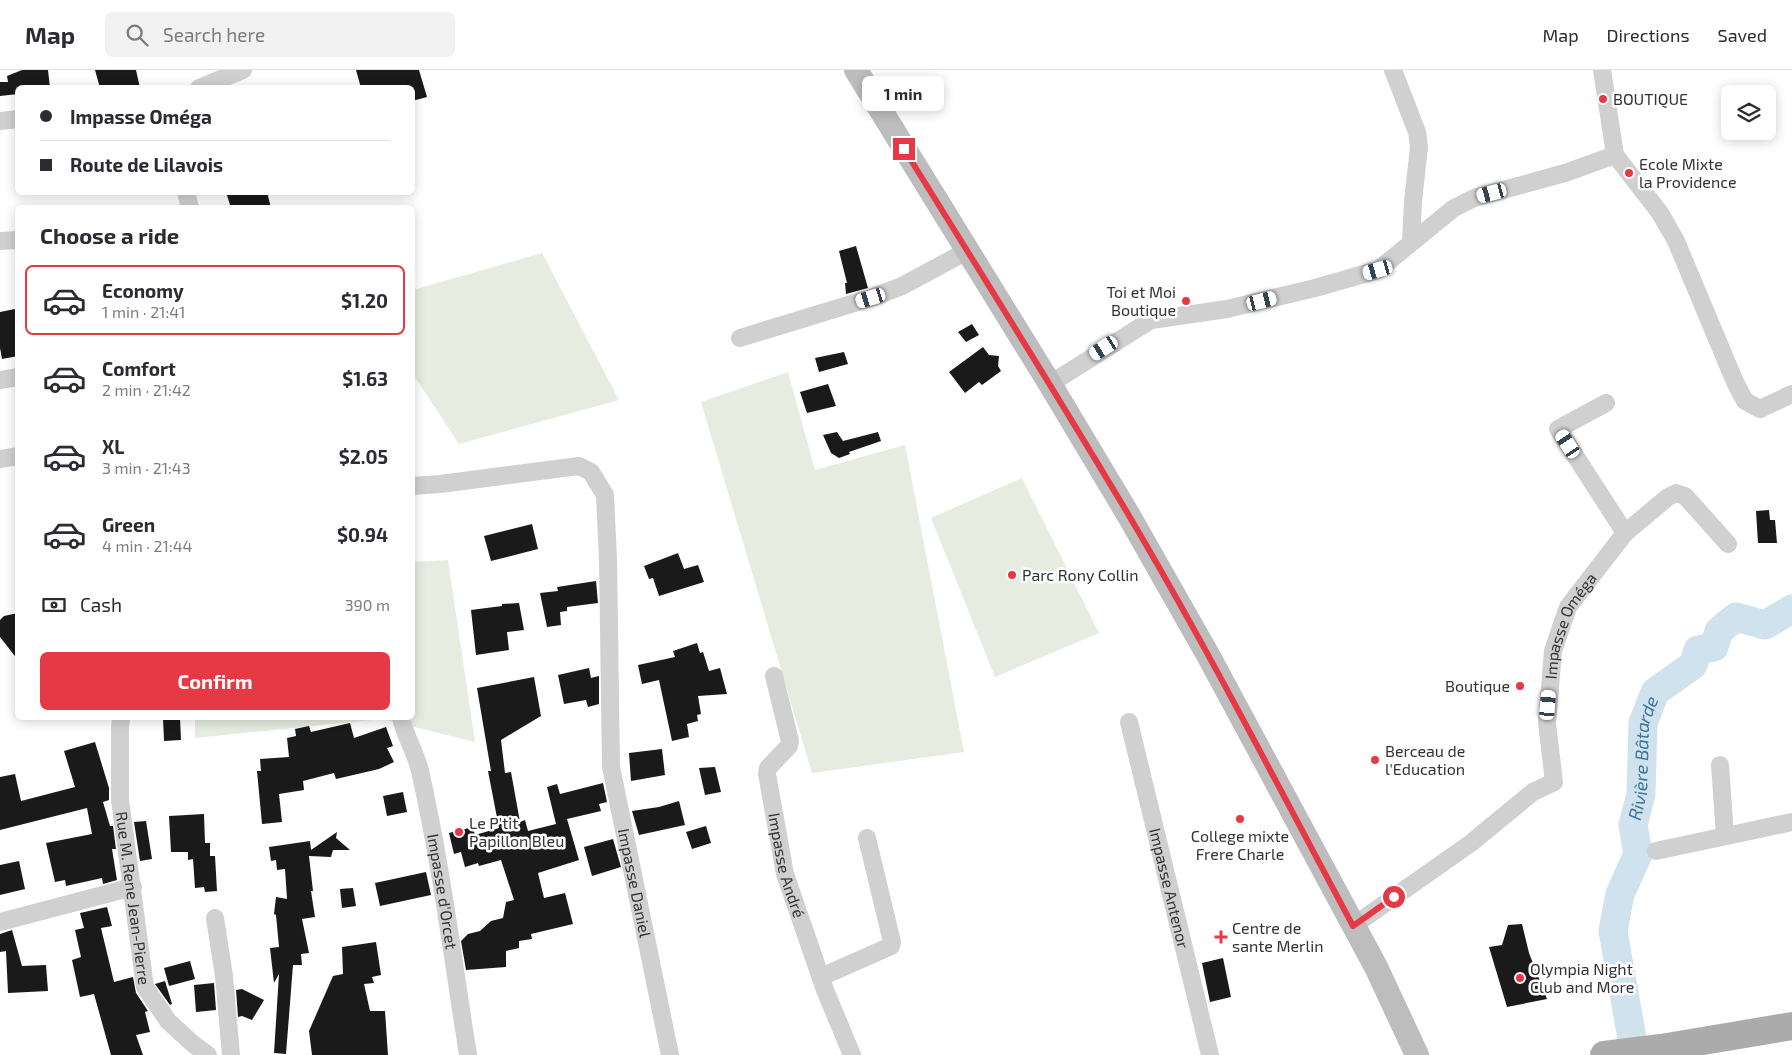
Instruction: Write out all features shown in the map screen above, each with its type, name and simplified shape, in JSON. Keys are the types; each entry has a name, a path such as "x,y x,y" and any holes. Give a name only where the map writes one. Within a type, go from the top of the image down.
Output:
{"main road":[{"path":"856,70 1050,384 1129,516 1208,655 1376,967 1417,1055"},
{"path":"1604,1055 1661,1048 1792,1026"}],"street":[{"path":"206,85 243,70"},
{"path":"1393,70 1417,132 1419,147 1411,242"},
{"path":"1602,70 1615,155 1660,213 1676,241 1735,382 1745,401 1760,409 1792,394"},
{"path":"0,121 15,119"},
{"path":"1050,384 1151,320 1227,310 1378,270 1454,208 1474,198 1565,173 1615,155"},
{"path":"0,241 15,240"},
{"path":"740,338 902,286 967,251"},
{"path":"0,380 15,378"},
{"path":"1606,404 1558,429 1625,533 1668,497 1676,493 1685,496 1728,544"},
{"path":"0,459 15,456"},
{"name":"Impasse Daniel","path":"415,486 579,466 591,472 605,496 608,559 611,767 670,1055"},
{"name":"Impasse Oméga","path":"1353,926 1471,843 1533,792 1554,782 1547,723 1553,651 1568,607 1625,533"},
{"name":"Impasse André","path":"774,676 790,741 789,746 768,768 767,774 785,874 821,977 852,1055"},
{"name":"Rue M. Rene Jean-Pierre","path":"121,720 120,800 145,987 168,1021 208,1055"},
{"name":"Impasse Antenor","path":"1129,722 1210,1055"},
{"name":"Impasse d'Orcet","path":"402,724 420,768 441,883 468,1055"},
{"path":"1720,765 1725,836"},
{"path":"1656,851 1792,822"},
{"path":"821,977 891,946 892,942 867,838"},
{"path":"0,922 133,887"},
{"path":"216,918 224,976 231,1055"}],"shaded area":[{"path":"542,253 619,400 459,444 415,377 415,289"},
{"path":"788,372 815,470 905,445 964,752 812,773 701,402"},
{"name":"Parc Rony Collin","path":"1022,478 1099,633 995,677 931,518"},
{"path":"448,560 475,742 386,720 415,720 415,562"},
{"path":"195,720 372,720 195,738"}],"building":[{"path":"22,70 48,70 50,85 15,85 15,94 0,96 0,82 8,82 7,76"},
{"path":"95,70 136,70 139,85 99,85"},
{"path":"356,70 419,70 427,97 415,100 415,85 360,85"},
{"path":"227,195 268,195 270,205 230,205"},
{"path":"856,246 868,288 846,294 845,283 847,283 839,251"},
{"path":"15,309 15,357 2,359 0,348 0,312"},
{"path":"972,324 979,335 966,342 958,332"},
{"path":"983,347 989,355 999,356 998,366 1001,371 982,385 979,382 965,393 949,372"},
{"path":"844,352 848,364 819,372 815,358"},
{"path":"828,384 836,406 807,413 800,392"},
{"path":"837,432 843,441 878,432 881,441 849,452 850,454 839,458 831,453 823,435"},
{"path":"1769,510 1770,520 1775,520 1777,543 1758,543 1756,511"},
{"path":"532,524 538,549 491,561 484,536"},
{"path":"678,553 684,569 698,565 704,582 659,596 653,578 649,579 644,566"},
{"path":"596,581 598,603 567,607 567,611 560,612 561,625 547,627 540,593 558,591 557,587"},
{"path":"519,603 524,630 507,632 509,650 476,655 471,610"},
{"path":"15,614 15,656 0,637 0,620 4,616"},
{"path":"697,643 700,653 703,652 709,671 720,668 727,694 698,696 701,714 697,715 698,721 687,724 689,737 672,741 659,680 642,684 638,665 675,657 673,651"},
{"path":"589,668 591,678 599,676 599,704 588,707 586,700 564,704 558,675"},
{"path":"534,677 541,716 501,740 505,773 511,772 520,822 525,820 528,831 556,824 547,787 557,784 560,794 603,783 607,802 599,804 601,811 567,819 579,860 538,873 544,898 565,893 573,924 531,934 532,939 519,941 519,948 506,951 506,967 466,970 461,941 468,934 480,931 491,921 503,918 506,902 514,900 501,860 479,866 478,863 465,867 461,852 454,854 449,833 473,827 475,835 499,828 488,771 491,771 477,688"},
{"path":"163,720 180,720 181,740 164,741"},
{"path":"350,723 354,738 386,727 393,746 387,748 394,762 379,769 336,779 334,773 303,781 304,790 279,794 282,822 262,824 257,771 261,771 260,759 289,757 287,738 296,736 295,729 309,726 311,732"},
{"path":"95,742 109,788 109,800 103,802 110,826 113,826 116,849 112,849 117,880 103,884 102,878 66,886 65,880 55,882 46,843 92,834 87,808 0,830 0,777 15,774 21,801 75,787 64,751"},
{"path":"662,749 665,775 631,781 629,753"},
{"path":"715,767 721,792 705,795 699,768"},
{"path":"403,792 407,812 387,816 383,796"},
{"path":"679,801 685,825 639,835 632,811 659,807"},
{"path":"204,814 205,843 210,843 210,856 215,856 217,891 205,892 204,887 195,888 193,859 188,860 188,852 171,852 169,816"},
{"path":"146,821 152,859 140,861 134,822"},
{"path":"706,826 711,843 692,849 686,832"},
{"path":"337,832 336,838 350,850 333,850 331,857 309,856 315,917 302,919 309,953 301,954 302,965 293,965 286,1054 274,1053 279,974 274,983 270,948 279,947 276,915 274,914 276,897 287,899 285,869 277,870 276,860 271,861 269,847 310,841 311,850"},
{"path":"613,839 621,867 592,876 584,847"},
{"path":"19,861 25,889 0,895 0,865"},
{"path":"426,872 431,895 380,906 375,883"},
{"path":"353,888 356,906 342,908 340,889"},
{"path":"107,907 112,926 101,928 114,982 133,977 136,993 148,1011 145,1012 150,1032 136,1035 143,1055 111,1055 94,994 80,997 72,960 81,957 75,930 84,928 80,913"},
{"path":"1522,924 1529,953 1547,999 1507,1007 1489,947 1502,945 1508,925"},
{"path":"12,930 22,966 46,965 48,991 8,993 6,951 0,952 0,934"},
{"path":"376,942 381,975 372,977 374,983 364,984 370,1011 385,1011 388,1055 312,1055 309,1031 333,976 343,974 342,947"},
{"path":"1223,958 1231,997 1210,1002 1202,963"},
{"path":"190,961 195,979 169,986 164,968"},
{"path":"165,981 172,1004 170,1005 155,984"},
{"path":"214,983 216,1010 196,1012 194,985"},
{"path":"242,989 264,1000 252,1020 242,1016 238,1017 236,990"}],"waterway":[{"name":"Rivière Bâtarde","path":"1635,1055 1613,931 1620,894 1638,854 1633,825 1641,794 1643,723 1655,692 1693,665 1698,650 1714,647 1719,631 1736,617 1765,625 1792,609"}],"place":[{"name":"BOUTIQUE","path":"1603,99"},
{"name":"Ecole Mixte la Providence","path":"1629,173"},
{"name":"Toi et Moi Boutique","path":"1186,301"},
{"name":"Parc Rony Collin","path":"1012,575"},
{"name":"Boutique","path":"1520,686"},
{"name":"Berceau de l'Education","path":"1375,760"},
{"name":"College mixte Frere Charle","path":"1240,819"},
{"name":"Le P'tit Papillon Bleu","path":"459,832"},
{"name":"Centre de sante Merlin","path":"1221,937"},
{"name":"Olympia Night Club and More","path":"1520,978"}],"route":[{"path":"904,149 1050,384 1129,516 1233,700 1353,926 1394,897"}]}
